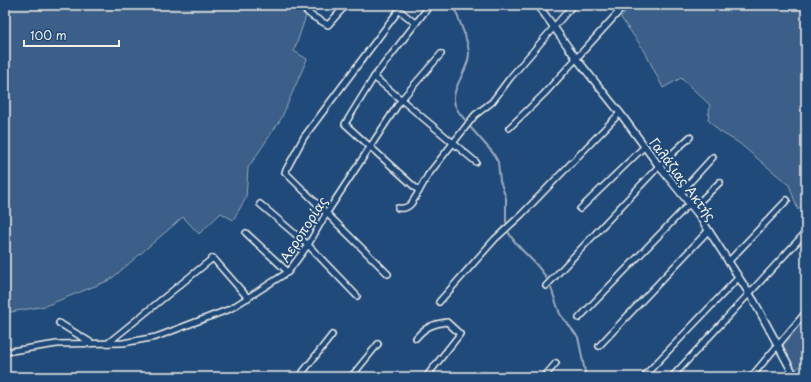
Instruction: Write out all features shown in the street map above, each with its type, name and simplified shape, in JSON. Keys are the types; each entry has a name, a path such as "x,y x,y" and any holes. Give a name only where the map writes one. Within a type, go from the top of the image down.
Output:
{"street":[{"path":"299,5 312,16 328,25 346,5"},
{"path":"418,191 345,124 374,77 430,5"},
{"name":"Γαλάζιας Ακτής","path":"538,5 576,58 620,112 659,166 691,206 749,294 795,377"},
{"path":"398,208 404,209 411,205 418,191 475,116 492,102 573,5"},
{"path":"510,128 544,94 625,5"},
{"path":"388,274 285,172 304,137 398,8 415,23"},
{"name":"Αεροπορίας","path":"5,352 57,344 130,342 156,336 230,309 288,272 308,245 326,214 401,100 441,54"},
{"path":"374,77 454,142 476,162"},
{"path":"439,302 495,239 522,215 620,112"},
{"path":"546,286 659,166 690,137"},
{"path":"580,209 645,146"},
{"path":"681,192 713,158"},
{"path":"579,318 691,206 720,182"},
{"path":"728,262 788,200"},
{"path":"260,204 308,245 357,296"},
{"path":"599,346 708,231"},
{"path":"672,377 806,232"},
{"path":"246,233 288,272"},
{"path":"108,343 213,258 248,298"},
{"path":"646,374 738,278"},
{"path":"751,377 778,347 782,339 806,312"},
{"path":"416,338 424,329 435,324 447,322 460,334 426,377"},
{"path":"59,323 91,342"},
{"path":"299,377 332,335"},
{"path":"351,377 378,344"},
{"path":"544,377 556,363"}],"shaded area":[{"path":"5,5 295,5 306,16 294,51 307,59 281,119 248,168 246,198 233,220 221,213 199,234 183,217 110,280 45,306 5,313"},
{"path":"630,5 806,5 806,202 798,210 789,185 739,143 719,131 708,120 710,105 681,78 663,88 644,50 621,18"},
{"path":"806,317 806,358 795,371 783,345 786,339"}],"waterway":[{"path":"454,5 469,52 466,66 454,94 456,107 465,120"},
{"path":"471,128 493,153 498,162 500,181 506,198 506,222"},
{"path":"509,233 517,245 538,266 546,278"},
{"path":"551,288 560,314 578,337 586,377"}]}
